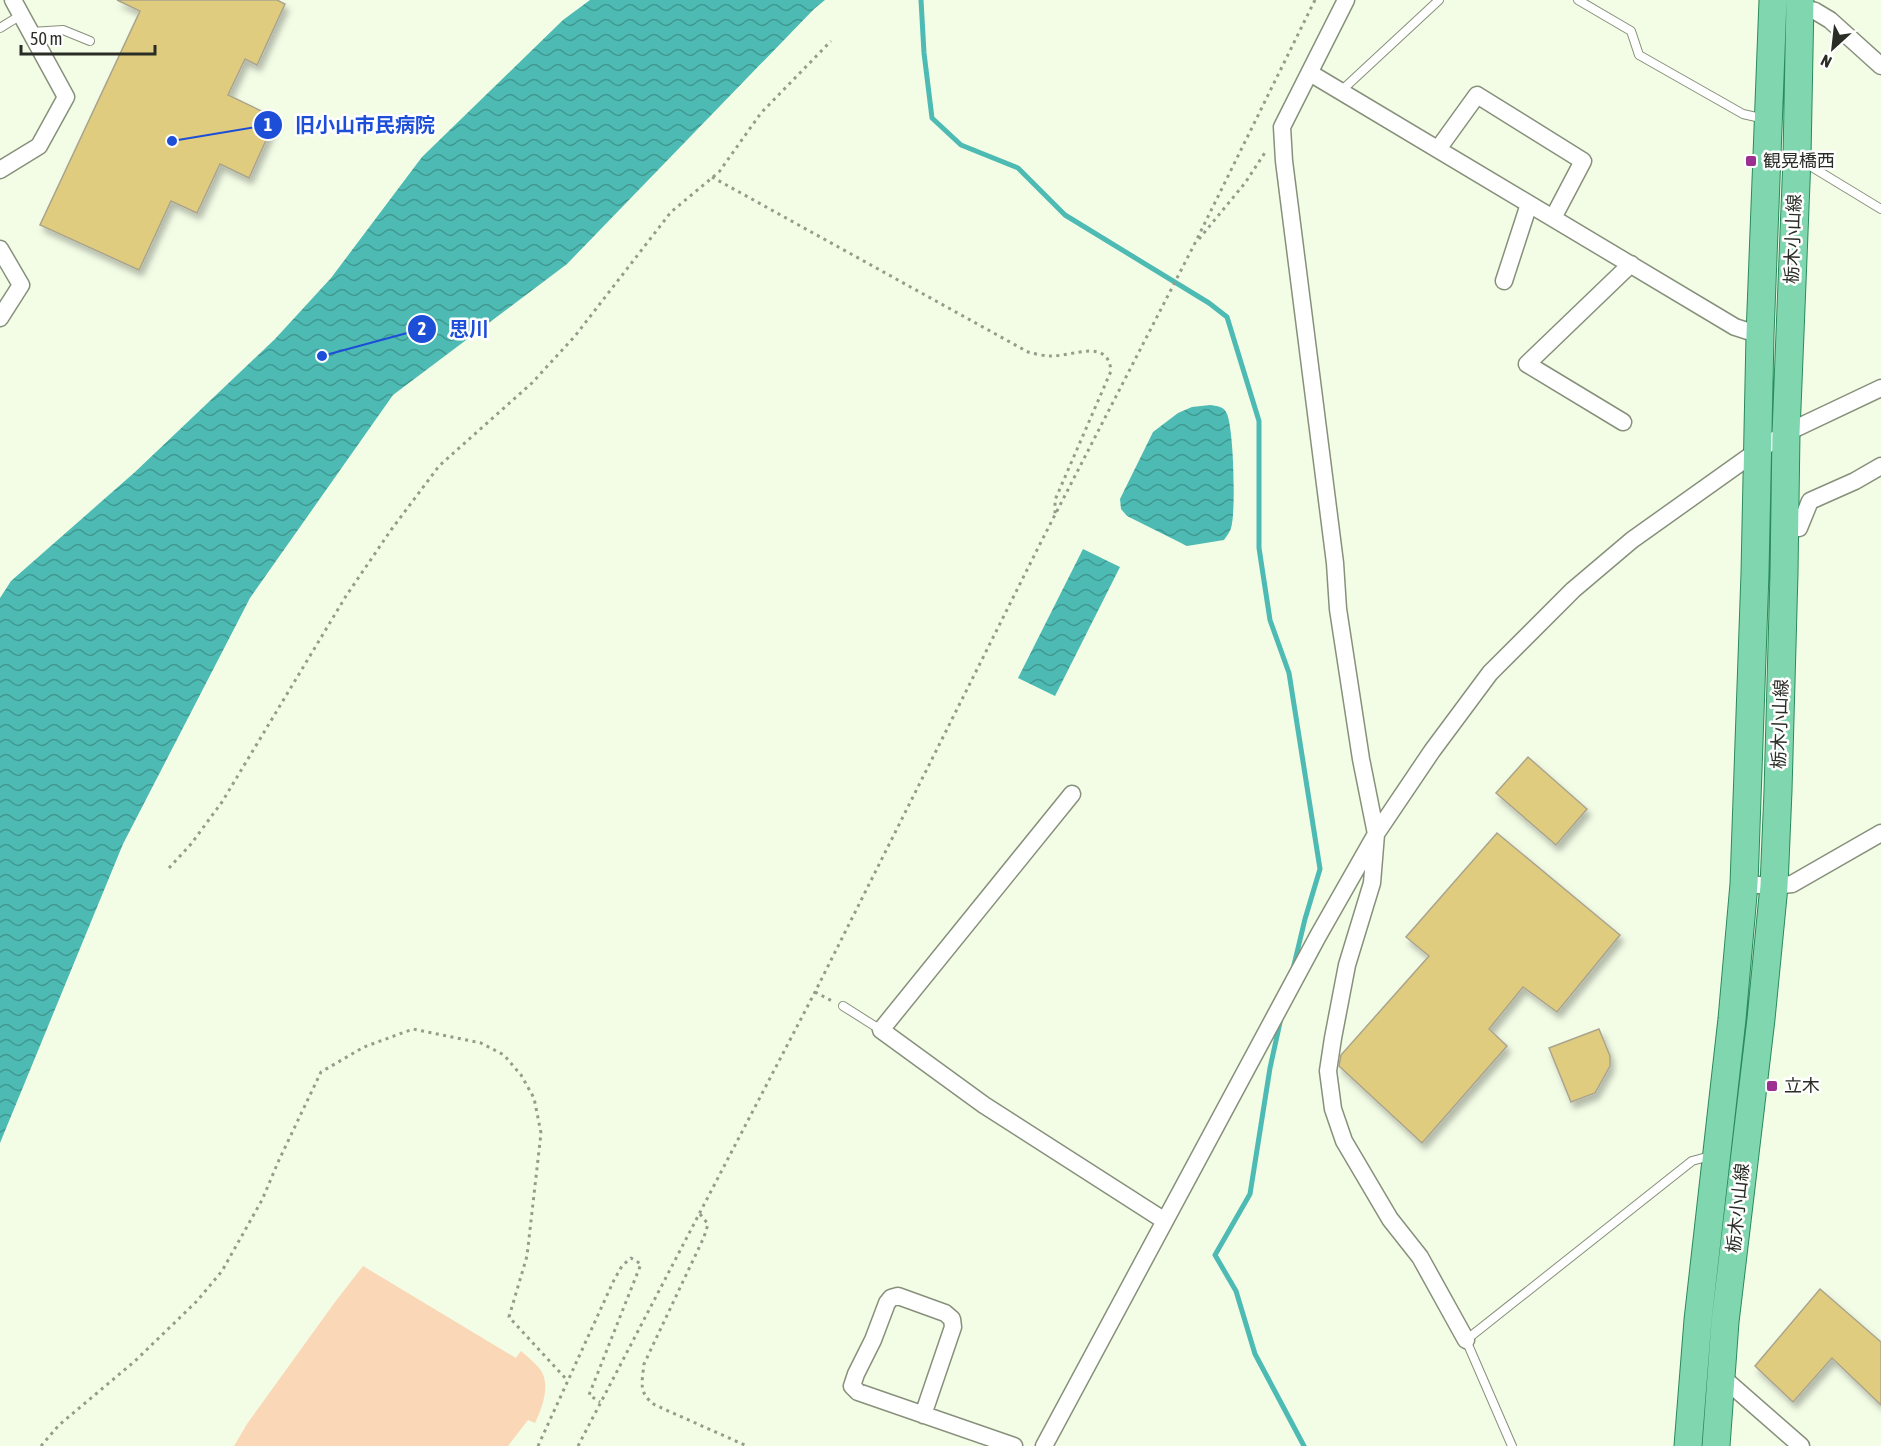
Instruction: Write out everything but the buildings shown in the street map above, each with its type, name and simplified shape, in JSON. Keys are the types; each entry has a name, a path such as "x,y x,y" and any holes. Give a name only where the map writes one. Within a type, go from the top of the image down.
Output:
{"main road":[{"name":"栃木小山線","path":"1716,1446 1725,1323 1732,1020 1744,884 1754,608 1760,335 1773,0"},
{"name":"栃木小山線","path":"1688,1446 1698,1320 1730,1155 1761,1018 1774,886 1800,4"}],"street":[{"path":"1346,0 1282,127 1284,161 1335,563 1338,609 1361,759 1376,834 1372,883 1347,965 1328,1071 1333,1109 1344,1141 1388,1215 1420,1257 1466,1340"},
{"path":"1800,4 1830,20 1881,66"},
{"path":"0,170 39,146 66,97 17,7"},
{"path":"1310,73 1735,327 1760,335"},
{"path":"1438,149 1477,95 1583,160 1553,218"},
{"path":"1504,281 1529,204"},
{"path":"0,249 21,285 0,318"},
{"path":"1623,422 1527,364 1631,264"},
{"path":"1044,1446 1318,936 1376,834 1432,751 1490,673 1573,590 1624,548 1757,451 1786,433 1881,388"},
{"path":"1785,529 1799,528 1810,501 1855,481 1881,466"},
{"path":"1072,794 881,1030 984,1104 1165,1221"},
{"path":"1744,884 1774,886 1792,884 1881,833"},
{"path":"923,1414 953,1327 952,1318 898,1296 891,1298 887,1303 852,1386 858,1392 1014,1446"},
{"path":"1721,1376 1801,1446"}],"lane":[{"path":"1341,91 1439,0"},
{"path":"1578,0 1631,32 1639,55 1743,114 1768,120"},
{"path":"0,28 17,7"},
{"path":"30,32 63,30 90,41"},
{"path":"1797,158 1881,209"},
{"path":"843,1006 881,1030"},
{"path":"1512,1446 1466,1340 1692,1161 1730,1155"}],"path":[{"path":"578,1446 815,992 1194,245 1315,0"},
{"path":"169,868 191,844 222,802 346,596 391,530 439,466 532,383 575,336 671,212 719,172 761,113 831,41"},
{"path":"1194,245 1245,183 1282,127"},
{"path":"712,177 1028,352 1048,357 1093,351 1103,353 1110,361 1111,371 1055,500 1055,516"},
{"path":"815,992 843,1006"},
{"path":"41,1446 59,1425 135,1361 190,1309 222,1271 262,1200 321,1072 364,1047 413,1029 481,1043 504,1054 521,1075 534,1098 541,1133 527,1256 509,1317 567,1380"},
{"path":"700,1214 708,1224 704,1237 644,1364 641,1387 648,1400 655,1405 747,1446"},
{"path":"538,1446 614,1280 622,1266 631,1258 640,1264 589,1395 600,1402"}],"shaded area":[{"path":"363,1266 516,1358 521,1351 530,1359 539,1368 545,1381 543,1403 535,1423 528,1420 508,1446 234,1446 247,1424"}],"water":[{"path":"590,0 825,0 567,264 393,395 250,598 123,844 0,1143 0,598 11,581 135,472 275,339 331,278 422,157 563,20"},
{"path":"1210,405 1223,409 1229,420 1233,469 1233,520 1224,540 1187,546 1127,516 1121,509 1120,499 1153,432 1178,413 1192,407"},
{"path":"1083,549 1120,567 1055,696 1018,678"}],"waterway":[{"path":"921,0 924,53 932,118 961,145 1018,168 1065,215 1209,303 1227,317 1259,421 1259,548 1270,620 1289,673 1320,869 1293,969"},
{"path":"1281,1018 1270,1068 1250,1194 1215,1255 1236,1291 1255,1354 1304,1446"}],"place":[{"name":"旧小山市民病院","path":"172,141"},
{"name":"観晃橋西","path":"1751,161"},
{"name":"思川","path":"322,356"},
{"name":"立木","path":"1772,1086"}]}
